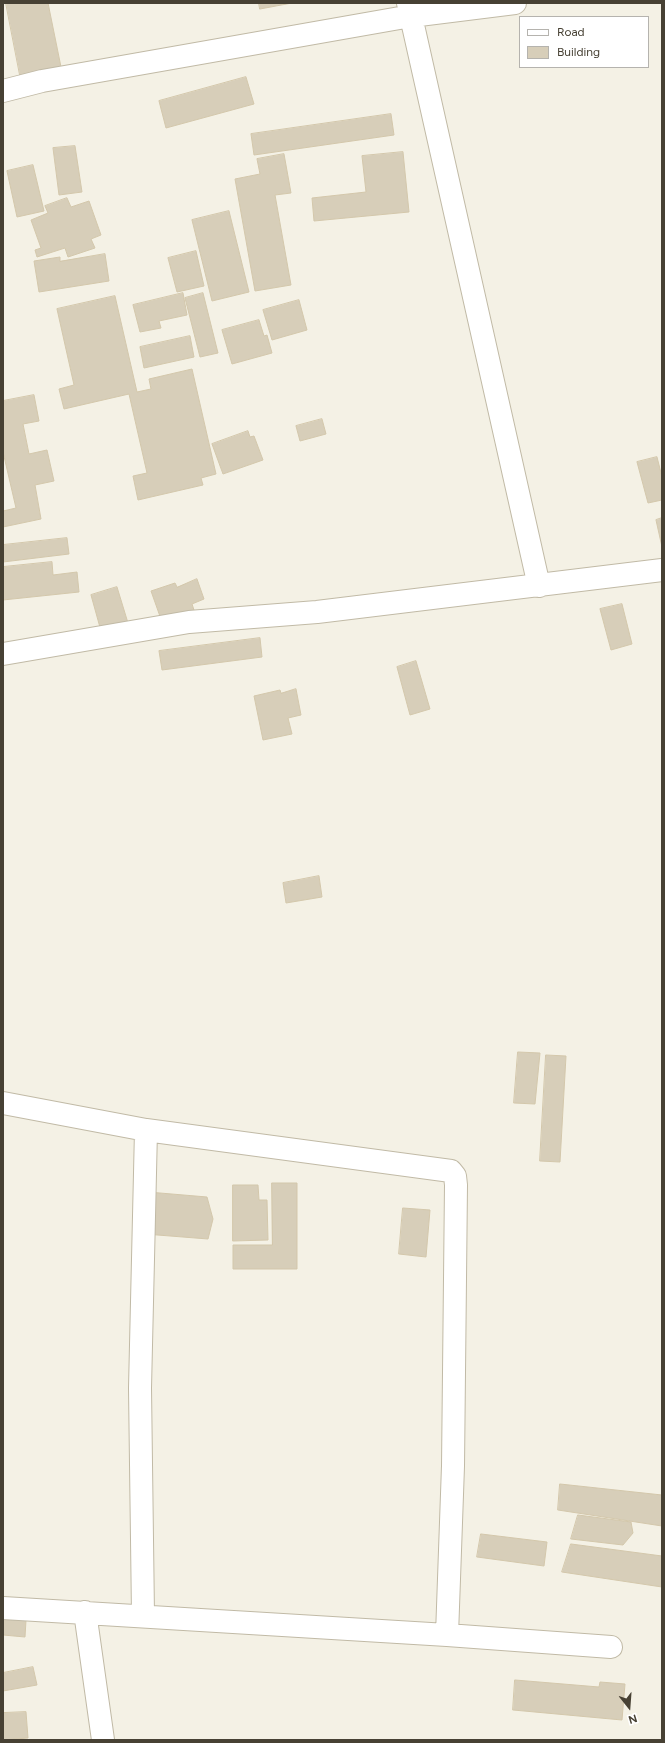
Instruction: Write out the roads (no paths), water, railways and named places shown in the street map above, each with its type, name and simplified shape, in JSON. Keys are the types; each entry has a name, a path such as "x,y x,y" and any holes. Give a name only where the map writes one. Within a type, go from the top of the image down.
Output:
{"street":[{"path":"3,91 42,81 409,9 516,3"},
{"path":"409,9 539,586"},
{"path":"3,654 189,622 325,611 662,570"},
{"path":"3,1103 146,1130 446,1169 451,1171 455,1176 453,1466 447,1635"},
{"path":"143,1615 140,1388 146,1130"},
{"path":"3,1608 143,1615 447,1635 611,1648"},
{"path":"85,1612 103,1740"}]}
